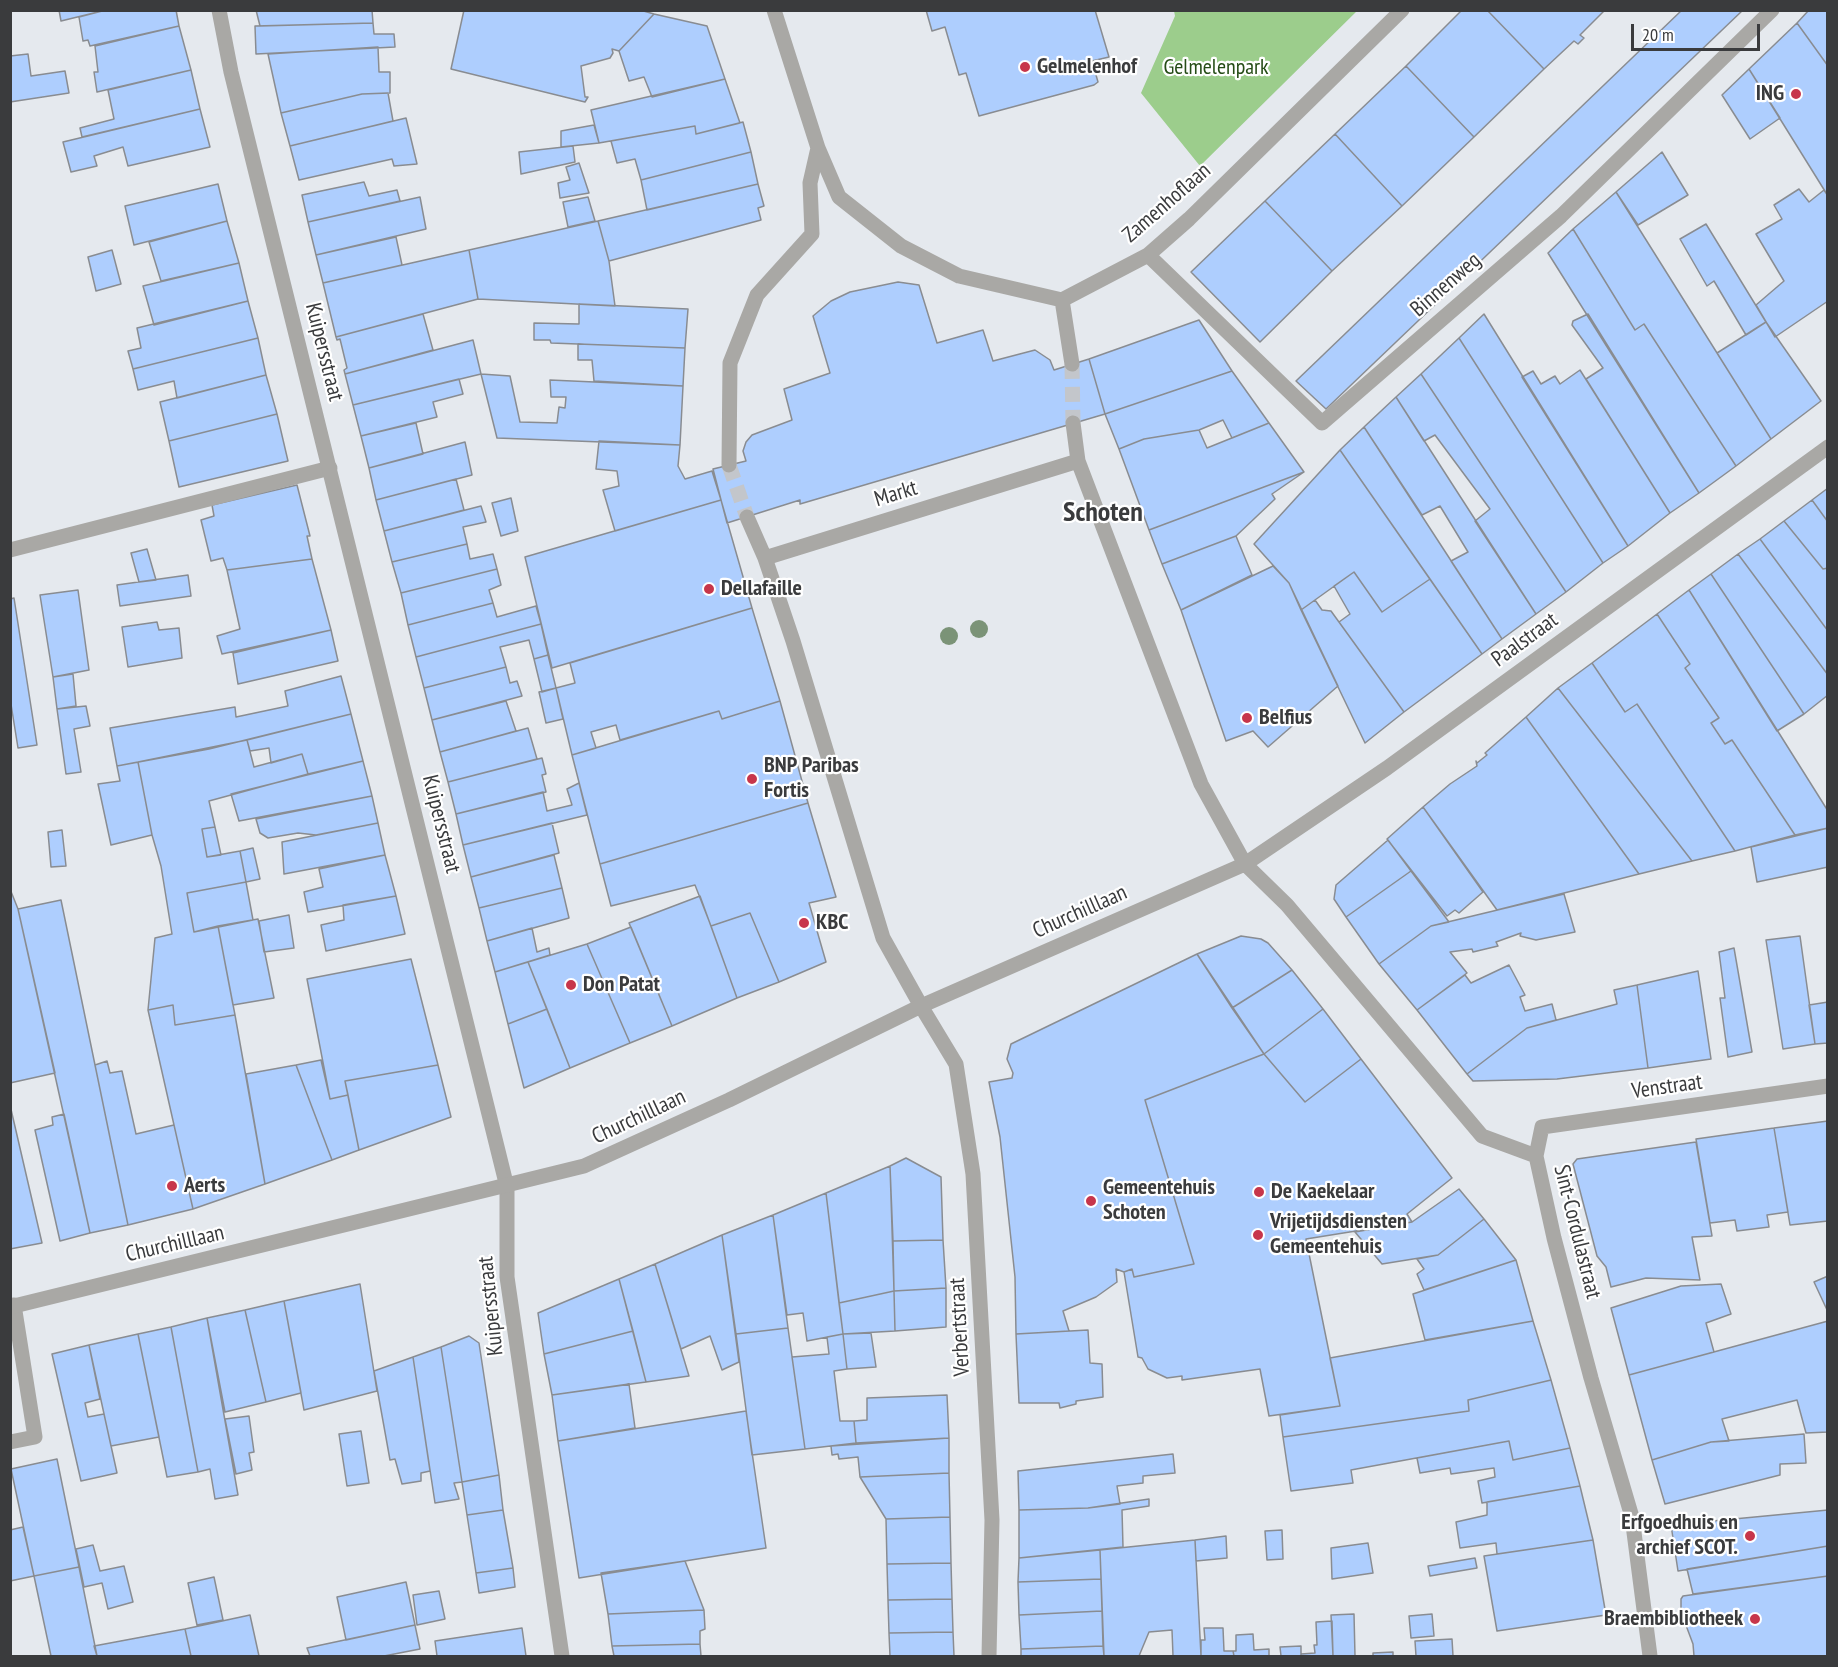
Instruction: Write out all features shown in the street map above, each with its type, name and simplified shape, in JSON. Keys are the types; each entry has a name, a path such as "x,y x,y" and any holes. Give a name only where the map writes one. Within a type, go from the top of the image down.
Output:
{"street":[{"name":"Kuipersstraat","path":"219,10 231,72 507,1187 507,1276 562,1656"},
{"path":"774,10 818,148 839,197 901,246 959,276 1062,300 1072,364"},
{"name":"Zamenhoflaan","path":"1062,300 1148,255 1189,219 1402,10"},
{"name":"Binnenweg","path":"1148,255 1322,423 1561,216 1772,10"},
{"path":"729,465 730,363 758,295 812,234 810,183 818,148"},
{"path":"1073,423 1078,461 1201,784 1245,864"},
{"name":"Paalstraat","path":"1245,864 1387,768 1827,447"},
{"name":"Markt","path":"765,558 1078,461"},
{"path":"10,550 330,468"},
{"path":"747,517 765,558 793,641 883,938 921,1006"},
{"name":"Churchilllaan","path":"10,1442 35,1437 12,1306 507,1187 584,1166 729,1100 921,1006 1245,864"},
{"name":"Sint-Cordulastraat","path":"1245,864 1287,905 1482,1136 1536,1156 1586,1357 1632,1516 1650,1656"},
{"name":"Verbertstraat","path":"921,1006 956,1064 973,1173 992,1520 989,1656"},
{"name":"Venstraat","path":"1536,1156 1542,1127 1827,1086"}],"green space":[{"name":"Gelmelenpark","path":"1174,10 1357,11 1200,166 1141,93 1175,16"}],"building":[{"path":"59,10 106,10 61,21"},
{"path":"106,10 176,10 179,26 90,46 88,40 83,41 79,17"},
{"path":"256,10 372,10 373,23 260,26"},
{"path":"464,10 640,10 654,14 619,51 612,49 613,53 610,58 581,66 585,97 588,97 585,102 451,69"},
{"name":"Gelmelenhof","path":"926,10 1095,10 1109,57 1092,61 1098,82 1094,85 979,116 966,73 959,75 945,27 932,31"},
{"path":"1462,10 1487,10 1544,69 1474,137 1406,66"},
{"path":"1487,10 1605,10 1580,35 1584,38 1578,44 1574,41 1544,69"},
{"path":"1682,10 1743,10 1326,409 1296,381"},
{"path":"1809,10 1828,10 1828,66 1797,23"},
{"path":"654,14 707,26 725,79 652,97 644,77 629,81 619,51"},
{"path":"373,23 374,34 394,34 395,47 256,54 255,26"},
{"name":"ING","path":"1797,23 1828,66 1828,196 1749,69"},
{"path":"179,26 191,70 97,92 94,72 98,72 95,46"},
{"path":"378,47 379,72 390,72 390,93 362,94 281,113 268,54"},
{"path":"28,54 31,76 65,71 69,93 10,102 10,56"},
{"path":"1406,66 1474,137 1402,206 1335,134"},
{"path":"1749,69 1780,118 1750,139 1722,95"},
{"path":"191,70 200,109 82,137 80,128 114,119 108,90"},
{"path":"725,79 740,123 696,134 695,126 599,143 591,110"},
{"path":"388,93 393,121 290,146 281,113 362,94"},
{"path":"200,109 210,147 128,166 123,147 94,156 97,166 71,172 63,142"},
{"path":"406,118 417,164 394,166 392,159 299,180 290,146"},
{"path":"743,122 751,152 641,180 635,159 617,163 611,141 695,126 696,134"},
{"path":"594,125 599,143 561,147 561,131"},
{"path":"1335,134 1402,206 1332,271 1265,201"},
{"path":"573,146 575,162 521,174 519,152"},
{"path":"751,152 758,184 647,210 641,180"},
{"path":"1662,152 1688,195 1638,225 1616,192"},
{"path":"579,163 589,193 560,198 558,183 570,180 566,167"},
{"path":"364,182 369,196 397,190 400,201 308,222 302,195"},
{"path":"218,184 227,221 134,245 125,206"},
{"path":"758,184 764,206 758,208 761,220 609,261 598,221"},
{"path":"1799,189 1809,202 1824,190 1828,196 1828,301 1775,337 1756,305 1784,281 1756,234 1782,219 1774,205"},
{"path":"1616,192 1771,439 1736,466 1644,324 1635,330 1573,229"},
{"path":"420,197 426,229 316,255 308,222"},
{"path":"588,197 595,221 568,227 563,202"},
{"path":"1265,201 1332,271 1260,342 1191,272"},
{"path":"227,221 239,263 161,281 149,242"},
{"path":"598,221 609,261 615,306 478,299 469,250"},
{"path":"1706,224 1766,322 1746,335 1714,281 1707,286 1680,239"},
{"path":"1573,229 1635,330 1644,324 1736,466 1699,493 1548,253"},
{"path":"396,237 402,265 323,283 316,255"},
{"path":"112,250 121,284 96,291 88,257"},
{"path":"469,250 478,299 336,337 323,283"},
{"path":"239,263 248,301 154,325 143,286"},
{"path":"898,282 919,285 937,343 983,330 993,361 1035,350 1050,360 1054,370 1089,359 1105,414 800,504 800,500 727,523 713,469 746,461 743,451 752,435 792,420 784,389 830,373 813,316 831,301 850,292"},
{"path":"248,301 258,338 133,369 128,351 141,348 137,328"},
{"path":"579,304 688,309 685,348 551,343 550,340 534,340 534,323 579,324"},
{"path":"423,314 433,350 345,374 344,370 347,368 340,339 337,340 336,337"},
{"path":"1484,314 1628,546 1603,563 1459,338"},
{"path":"1588,314 1699,493 1670,513 1586,379 1603,368 1572,325 1573,321"},
{"path":"1199,320 1232,371 1105,414 1089,359"},
{"path":"1766,322 1821,401 1771,439 1717,353"},
{"path":"258,338 266,375 177,398 174,381 138,390 133,369"},
{"path":"1459,338 1603,563 1566,592 1421,374"},
{"path":"473,340 481,374 353,405 345,374"},
{"path":"578,344 685,348 683,386 594,381 592,360 578,360"},
{"path":"1580,370 1670,513 1628,546 1522,377 1533,371 1541,384 1555,376 1560,384"},
{"path":"1232,371 1269,423 1232,438 1223,420 1199,430 1144,439 1119,449 1105,414"},
{"path":"481,374 510,376 520,422 557,423 559,407 565,408 566,397 551,397 550,380 683,386 680,445 497,438"},
{"path":"1421,374 1566,592 1536,614 1475,521 1490,509 1435,435 1424,441 1396,397"},
{"path":"266,375 277,414 169,441 160,402"},
{"path":"459,379 463,394 433,402 437,417 361,436 353,405"},
{"path":"1396,397 1536,614 1502,639 1451,561 1468,552 1440,506 1422,515 1364,427"},
{"path":"277,414 288,461 179,487 169,441"},
{"path":"416,423 423,454 369,468 361,436"},
{"path":"1269,423 1304,472 1149,530 1119,449 1144,439 1199,430 1207,448"},
{"path":"1364,427 1502,639 1482,654 1340,450"},
{"path":"599,441 680,445 678,466 685,479 712,471 721,500 615,531 603,490 619,486 617,471 596,469"},
{"path":"465,442 472,475 376,500 369,468"},
{"path":"1340,450 1430,579 1382,612 1354,572 1301,610 1289,583 1254,544"},
{"path":"1304,472 1272,494 1275,499 1236,536 1162,564 1149,530"},
{"path":"456,479 464,510 384,531 376,500"},
{"path":"297,485 310,536 307,536 312,559 227,570 223,558 211,561 201,520 214,516 212,505"},
{"path":"1828,488 1828,522 1812,500"},
{"path":"511,498 518,531 501,536 492,503"},
{"path":"721,500 752,608 552,668 525,557"},
{"path":"1812,500 1828,522 1828,568 1823,569 1784,521"},
{"path":"481,506 486,522 463,527 467,544 392,562 384,531"},
{"path":"1784,521 1823,569 1828,568 1828,631 1760,539"},
{"path":"1236,536 1252,575 1181,610 1162,564"},
{"path":"1760,539 1828,631 1828,675 1738,554"},
{"path":"467,544 470,559 493,554 497,569 401,593 392,562"},
{"path":"147,549 156,580 139,582 131,553"},
{"path":"1738,554 1828,675 1828,695 1804,714 1711,574"},
{"path":"312,559 331,630 222,654 217,636 240,629 227,570"},
{"path":"1273,566 1289,583 1338,686 1268,747 1253,731 1226,741 1181,610"},
{"path":"497,569 501,585 489,590 493,603 408,625 401,593"},
{"path":"1354,572 1382,612 1430,579 1482,654 1404,712 1339,622 1350,614 1334,586"},
{"path":"1711,574 1804,714 1777,731 1689,590"},
{"path":"188,575 191,596 120,606 117,585"},
{"path":"78,590 89,670 53,677 40,595"},
{"path":"1689,590 1828,811 1828,828 1795,835 1732,740 1725,744 1711,723 1719,718 1685,668 1690,664 1657,614"},
{"path":"14,598 37,745 18,748 10,698 10,599"},
{"path":"1315,600 1322,610 1331,611 1404,712 1365,743 1301,610"},
{"path":"493,603 497,617 536,606 541,624 416,657 408,625"},
{"path":"752,608 780,701 722,719 719,711 620,740 616,725 591,732 596,748 572,755 556,688 575,683 570,663"},
{"path":"1657,614 1690,664 1685,668 1719,718 1711,723 1725,744 1732,740 1795,835 1735,851 1637,704 1625,712 1592,663"},
{"path":"157,622 159,630 179,628 182,658 128,667 122,627"},
{"path":"541,624 548,655 534,659 529,640 500,647 506,667 424,688 416,657"},
{"path":"331,630 338,661 238,684 233,653"},
{"path":"548,655 556,688 542,692 534,659"},
{"path":"1592,663 1625,712 1637,704 1735,851 1692,861 1558,688"},
{"path":"506,667 510,683 517,681 522,696 432,720 424,688"},
{"path":"73,674 76,706 57,709 53,677"},
{"path":"341,676 351,714 209,749 117,766 110,728 235,707 236,717 288,706 285,691"},
{"path":"556,688 563,719 546,723 539,692"},
{"path":"1558,688 1692,861 1639,874 1526,717"},
{"path":"506,701 516,731 440,752 432,720"},
{"path":"780,701 808,803 600,864 572,755 719,711 722,719"},
{"path":"86,706 90,726 74,729 81,772 66,774 57,709"},
{"path":"351,714 363,761 308,774 302,754 271,763 269,748 250,751 247,740"},
{"path":"1526,717 1639,874 1497,910 1423,807 1450,784 1477,766 1476,761 1477,763 1487,755 1485,753"},
{"path":"528,728 537,759 448,782 440,752"},
{"path":"247,740 254,767 302,754 308,774 209,801 215,827 202,829 207,857 240,851 246,882 187,893 194,932 218,926 235,1015 175,1025 173,1005 148,1010 155,938 172,934 161,866 152,835 138,762"},
{"path":"542,758 546,774 542,775 546,792 456,814 448,782"},
{"path":"363,761 372,796 239,821 231,794"},
{"path":"138,762 152,835 111,845 98,784 120,781 117,766"},
{"path":"579,783 587,815 463,845 456,814 543,792 547,811 572,805 567,789"},
{"path":"372,796 378,823 316,835 298,833 268,838 260,833 256,819"},
{"path":"808,803 836,897 809,903 826,962 779,982 750,913 711,926 695,885 611,906 600,864"},
{"path":"1423,807 1483,892 1459,913 1455,910 1447,916 1387,839"},
{"path":"378,823 385,855 284,874 282,842"},
{"path":"552,823 559,853 471,877 463,845"},
{"path":"215,827 221,855 207,857 202,829"},
{"path":"1828,828 1828,867 1757,882 1751,847"},
{"path":"62,830 66,866 51,867 48,832"},
{"path":"1388,840 1411,871 1346,917 1334,899 1336,885"},
{"path":"253,848 260,879 246,882 240,851"},
{"path":"385,855 396,896 308,912 304,892 323,887 319,869"},
{"path":"554,855 562,888 479,908 471,877"},
{"path":"1411,871 1449,922 1431,926 1379,964 1346,917"},
{"path":"246,882 253,920 194,932 187,893"},
{"path":"562,888 569,918 487,941 479,908"},
{"path":"10,889 18,909 55,1073 10,1083"},
{"path":"1564,894 1575,932 1536,940 1520,936 1521,933 1496,942 1498,946 1473,952 1472,949 1450,952 1467,973 1417,1010 1379,964 1431,926"},
{"path":"396,896 405,934 326,951 321,925 344,920 343,905"},
{"path":"700,896 737,998 672,1026 629,923"},
{"path":"61,900 128,1225 90,1233 18,909"},
{"path":"750,913 779,982 737,998 711,926"},
{"path":"289,915 294,948 264,952 259,921"},
{"path":"258,919 274,998 233,1005 218,926"},
{"path":"631,927 672,1026 630,1043 587,944"},
{"path":"532,928 537,952 549,948 550,955 495,972 487,941"},
{"path":"1241,936 1261,939 1268,943 1292,970 1232,1008 1197,954"},
{"path":"1800,936 1815,1044 1783,1049 1766,940"},
{"name":"Don Patat","path":"587,944 630,1043 570,1068 528,962"},
{"path":"1734,948 1752,1052 1728,1057 1720,998 1725,998 1719,952"},
{"name":"Gemeentehuis Schoten","path":"1197,954 1264,1054 1145,1100 1194,1264 1134,1277 1132,1269 1124,1272 1116,1269 1117,1282 1096,1297 1063,1311 1069,1331 1016,1334 1015,1277 1000,1137 989,1082 1012,1078 1013,1073 1007,1059 1011,1044"},
{"path":"411,959 438,1065 345,1081 348,1095 330,1099 307,979"},
{"path":"528,962 547,1009 508,1024 495,972"},
{"path":"1509,965 1525,995 1520,997 1525,1011 1552,1004 1556,1020 1527,1028 1467,1074 1417,1010 1465,975 1471,983"},
{"path":"1292,970 1323,1009 1264,1054 1232,1008"},
{"path":"1698,971 1711,1059 1648,1068 1637,985"},
{"path":"1637,985 1648,1068 1557,1079 1473,1081 1467,1074 1527,1028 1617,1004 1614,990"},
{"path":"1828,1002 1828,1043 1815,1044 1809,1005"},
{"path":"173,1005 175,1025 235,1015 265,1184 193,1209 148,1010"},
{"path":"547,1009 570,1068 524,1088 508,1024"},
{"path":"1323,1009 1361,1059 1305,1102 1264,1054"},
{"name":"Vrijetijdsdiensten Gemeentehuis","path":"1264,1054 1305,1102 1361,1059 1452,1178 1407,1214 1412,1222 1306,1239 1340,1406 1269,1416 1260,1369 1182,1380 1182,1376 1167,1378 1148,1369 1142,1358 1138,1357 1124,1272 1132,1269 1134,1277 1194,1264 1145,1100"},
{"path":"321,1060 330,1099 348,1095 359,1150 332,1160 296,1065"},
{"path":"107,1061 110,1073 122,1071 136,1134 174,1125 193,1209 128,1225 95,1065"},
{"path":"296,1065 332,1160 265,1184 246,1074"},
{"path":"438,1065 451,1117 359,1150 345,1081"},
{"path":"10,1105 42,1243 10,1249"},
{"path":"64,1114 90,1233 60,1241 35,1130 53,1125 52,1117"},
{"path":"1828,1121 1828,1221 1790,1225 1774,1128"},
{"path":"1774,1128 1788,1212 1767,1215 1769,1227 1737,1231 1735,1220 1710,1223 1696,1139"},
{"path":"1696,1142 1712,1236 1692,1237 1700,1280 1646,1278 1611,1287 1606,1267 1597,1256 1573,1164 1577,1159"},
{"path":"906,1158 941,1177 943,1240 893,1241 890,1166"},
{"path":"890,1166 894,1291 839,1303 826,1193"},
{"path":"1459,1189 1484,1219 1438,1255 1382,1264 1355,1232 1412,1222"},
{"path":"826,1193 843,1334 807,1341 803,1313 787,1315 773,1215"},
{"path":"773,1215 788,1328 736,1334 722,1235"},
{"path":"1484,1219 1516,1260 1424,1290 1417,1274 1424,1269 1417,1259 1438,1255"},
{"path":"722,1235 739,1362 722,1370 710,1336 681,1349 655,1264"},
{"path":"943,1240 946,1288 894,1291 893,1241"},
{"path":"1516,1260 1533,1321 1425,1340 1413,1294"},
{"path":"655,1264 689,1376 646,1382 619,1279"},
{"path":"1828,1276 1828,1312 1814,1282"},
{"path":"619,1279 633,1331 544,1354 538,1313"},
{"path":"360,1284 377,1391 304,1410 284,1301"},
{"path":"1721,1284 1731,1314 1706,1323 1714,1352 1629,1375 1611,1308 1681,1286"},
{"path":"946,1288 946,1327 895,1331 894,1291"},
{"path":"894,1291 895,1331 843,1334 839,1303"},
{"path":"284,1301 301,1393 266,1402 245,1310"},
{"path":"245,1310 266,1402 225,1412 207,1318"},
{"path":"207,1318 238,1495 215,1499 210,1469 198,1472 171,1327"},
{"path":"1533,1321 1551,1380 1468,1400 1469,1411 1283,1437 1280,1415 1340,1406 1330,1358"},
{"path":"1828,1321 1828,1432 1806,1433 1797,1400 1722,1419 1729,1441 1711,1442 1652,1460 1629,1375"},
{"path":"171,1327 198,1472 167,1477 138,1334"},
{"path":"788,1328 805,1449 752,1455 736,1334"},
{"path":"1088,1330 1090,1363 1102,1364 1103,1397 1076,1401 1076,1404 1060,1408 1059,1403 1019,1403 1016,1334"},
{"path":"633,1331 646,1382 552,1395 544,1354"},
{"path":"871,1333 876,1367 847,1369 843,1334"},
{"path":"138,1334 159,1437 111,1446 89,1345"},
{"path":"843,1334 847,1369 834,1371 840,1421 854,1421 856,1443 805,1449 792,1357 829,1354 827,1337"},
{"path":"469,1336 479,1343 499,1475 462,1482 441,1347"},
{"path":"89,1345 100,1399 85,1403 88,1417 104,1414 117,1473 81,1481 52,1354"},
{"path":"441,1347 462,1482 454,1483 459,1499 435,1503 413,1357"},
{"path":"413,1357 430,1471 421,1473 421,1481 402,1484 395,1459 390,1460 374,1371"},
{"path":"1551,1380 1570,1448 1513,1460 1509,1441 1351,1470 1353,1483 1291,1491 1283,1437 1469,1411 1468,1400"},
{"path":"629,1384 635,1428 558,1441 552,1395"},
{"path":"947,1395 949,1438 856,1443 854,1421 867,1420 867,1398"},
{"path":"746,1411 766,1548 579,1578 558,1441"},
{"path":"249,1416 254,1452 249,1453 252,1470 236,1474 225,1419"},
{"path":"361,1431 369,1483 347,1486 339,1434"},
{"path":"1804,1434 1806,1463 1780,1464 1780,1475 1665,1504 1652,1460 1711,1442"},
{"path":"949,1438 949,1473 860,1477 858,1457 839,1459 838,1454 832,1455 831,1446"},
{"path":"1509,1441 1513,1460 1570,1448 1580,1486 1482,1503 1478,1481 1495,1477 1494,1468 1451,1474 1450,1468 1420,1473 1417,1458"},
{"path":"1173,1454 1175,1473 1143,1476 1143,1483 1117,1486 1120,1504 1088,1508 1019,1510 1018,1471"},
{"path":"57,1459 79,1567 34,1576 11,1469"},
{"path":"949,1473 950,1517 886,1519 860,1477"},
{"path":"499,1475 503,1510 467,1515 462,1482"},
{"path":"1580,1486 1593,1540 1497,1554 1496,1543 1460,1548 1456,1522 1487,1515 1487,1502"},
{"path":"1149,1499 1149,1506 1122,1510 1123,1547 1019,1558 1019,1510 1088,1508"},
{"path":"503,1510 513,1568 476,1573 467,1515"},
{"name":"Erfgoedhuis en archief SCOT.","path":"1828,1510 1828,1546 1678,1571 1671,1525"},
{"path":"950,1517 951,1563 887,1564 886,1519"},
{"path":"23,1527 34,1576 10,1581 10,1530"},
{"path":"1282,1530 1283,1559 1267,1560 1265,1531"},
{"path":"1226,1536 1227,1558 1196,1561 1195,1540"},
{"path":"1195,1540 1201,1656 1173,1656 1172,1630 1149,1632 1139,1656 1104,1656 1100,1550"},
{"path":"1593,1540 1606,1615 1497,1631 1484,1556"},
{"path":"1368,1543 1373,1573 1332,1579 1331,1548"},
{"path":"93,1545 100,1571 124,1566 133,1602 108,1609 102,1583 84,1587 76,1549"},
{"path":"1828,1546 1828,1576 1693,1594 1687,1569"},
{"path":"1100,1550 1101,1579 1018,1582 1019,1558"},
{"path":"1475,1558 1477,1568 1430,1576 1428,1566"},
{"path":"685,1561 704,1610 608,1614 601,1573"},
{"path":"951,1563 952,1599 888,1600 887,1564"},
{"path":"79,1567 97,1656 51,1656 34,1576"},
{"path":"513,1568 515,1587 479,1593 476,1573"},
{"name":"Braembibliotheek","path":"1828,1576 1828,1656 1694,1656 1693,1644 1681,1612 1683,1596"},
{"path":"214,1577 223,1620 197,1625 188,1583"},
{"path":"1101,1579 1102,1611 1019,1615 1018,1582"},
{"path":"406,1582 415,1625 346,1640 337,1597"},
{"path":"439,1591 445,1619 417,1625 413,1595"},
{"path":"952,1599 953,1632 889,1633 888,1600"},
{"path":"704,1610 705,1629 700,1631 700,1644 612,1646 608,1614"},
{"path":"1102,1611 1103,1646 1021,1649 1019,1615"},
{"path":"1354,1614 1355,1656 1333,1656 1331,1615"},
{"path":"1432,1614 1434,1636 1411,1638 1409,1616"},
{"path":"250,1615 259,1656 191,1656 185,1629"},
{"path":"1332,1621 1333,1656 1301,1656 1301,1654 1315,1653 1316,1622"},
{"path":"415,1625 420,1649 384,1656 310,1656 307,1648"},
{"path":"522,1628 526,1656 437,1656 435,1641"},
{"path":"1204,1628 1223,1628 1224,1651 1233,1651 1234,1656 1201,1656 1201,1640 1205,1640"},
{"path":"185,1629 191,1656 97,1656 94,1646"},
{"path":"953,1632 954,1656 890,1656 889,1633"},
{"path":"1253,1634 1254,1650 1269,1649 1269,1656 1234,1656 1236,1635"},
{"path":"1452,1639 1453,1656 1416,1656 1415,1641"},
{"path":"700,1644 701,1656 614,1656 612,1646"},
{"path":"1103,1646 1104,1656 1021,1656 1021,1649"},
{"path":"1301,1646 1301,1656 1281,1656 1280,1647"},
{"path":"1393,1652 1393,1656 1373,1656 1373,1653"}],"tunnel":[{"path":"1072,364 1073,423"},
{"path":"729,465 747,517"}],"place":[{"name":"Gelmelenhof","path":"1025,67"},
{"name":"ING","path":"1796,94"},
{"name":"Dellafaille","path":"709,589"},
{"name":"Belfius","path":"1247,718"},
{"name":"BNP Paribas Fortis","path":"752,779"},
{"name":"KBC","path":"804,923"},
{"name":"Don Patat","path":"571,985"},
{"name":"Aerts","path":"172,1186"},
{"name":"De Kaekelaar","path":"1259,1192"},
{"name":"Gemeentehuis Schoten","path":"1091,1201"},
{"name":"Vrijetijdsdiensten Gemeentehuis","path":"1258,1235"},
{"name":"Erfgoedhuis en archief SCOT.","path":"1750,1536"},
{"name":"Braembibliotheek","path":"1755,1619"}],"district":[{"name":"Schoten","path":"1103,513"}]}
